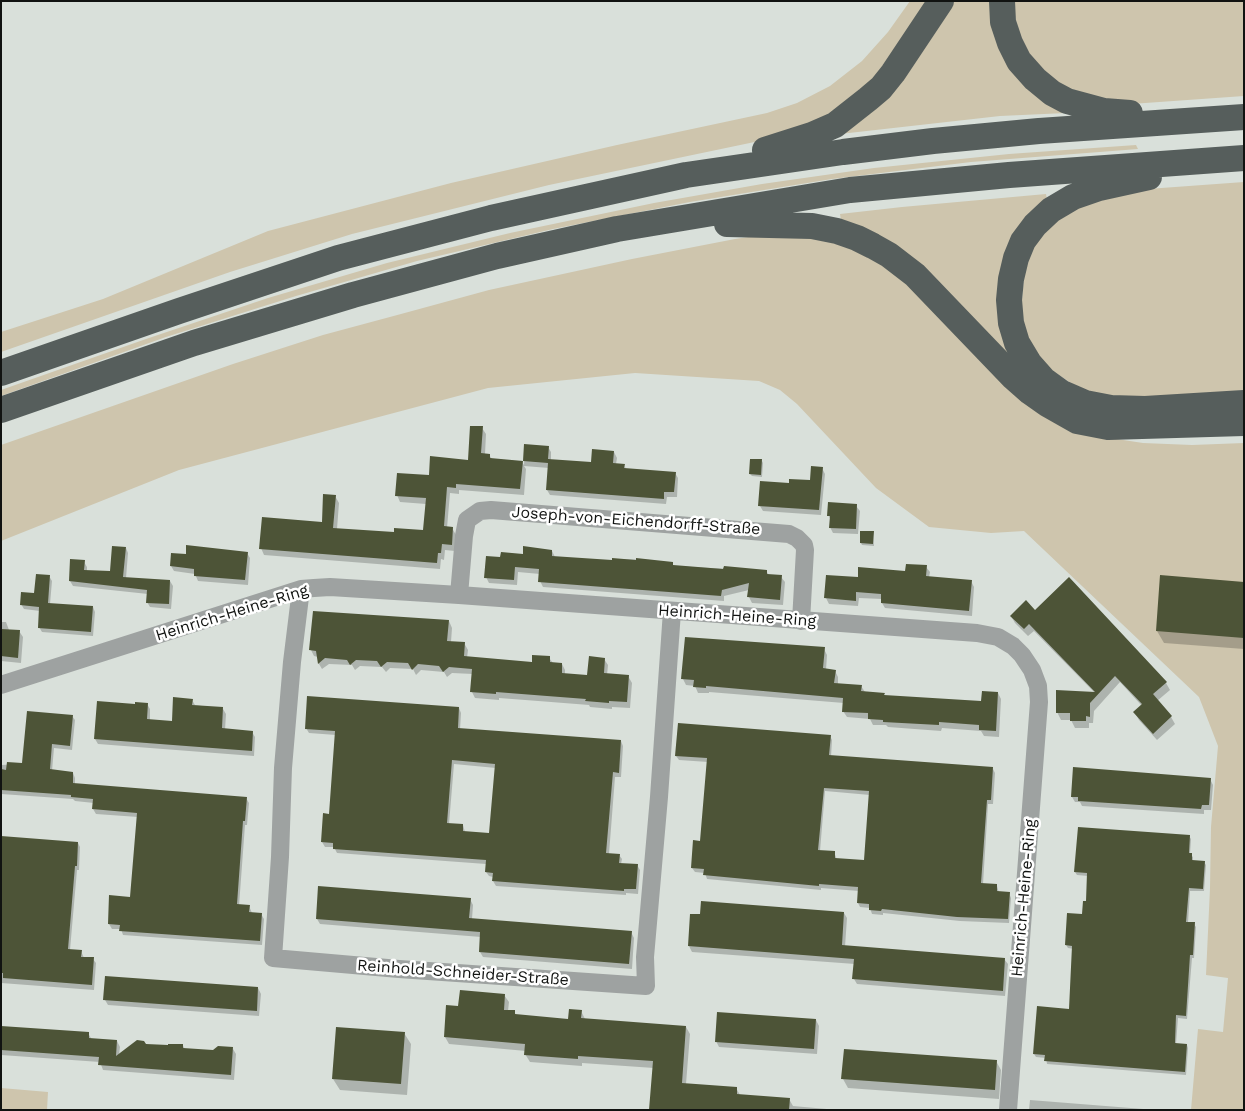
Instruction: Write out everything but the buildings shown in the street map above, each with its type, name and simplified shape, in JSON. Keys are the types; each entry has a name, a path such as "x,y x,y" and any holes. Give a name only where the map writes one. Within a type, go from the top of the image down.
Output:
{"highway":[{"path":"686,175 812,135 835,125 881,88 941,1"},
{"path":"1002,1 1004,22 1010,43 1019,61 1035,79 1052,93 1067,101 1104,112 1218,119"},
{"path":"1,373 338,258 491,218 686,175 933,141 1039,131 1244,117"},
{"path":"1,410 194,343 354,295 497,256 617,229 850,190 1009,175 1236,158"},
{"path":"1236,158 1099,188 1073,197 1051,210 1035,225 1023,241 1010,279 1009,300 1011,323 1017,343 1029,363 1044,380 1062,393 1085,403 1112,408 1145,410 1244,403"},
{"path":"658,223 812,226 837,231 857,238 888,255 915,275 1013,377 1046,404 1077,421 1108,428 1244,424"}],"street":[{"name":"Joseph-von-Eichendorff-Straße","path":"459,595 467,520 480,511 491,510 789,534 797,538 804,545 805,550 801,620"},
{"name":"Heinrich-Heine-Ring","path":"1,685 301,589 330,587 977,633 998,637 1017,650 1032,670 1038,686 1039,702 1008,1110"},
{"name":"Reinhold-Schneider-Straße","path":"301,589 292,662 283,768 280,864 273,958 399,969 646,986 645,957 659,797 672,611"}],"shaded area":[{"path":"910,1 930,1 909,36 854,101 788,135 549,185 352,234 230,272 1,352 1,332 103,299 268,231 451,183 767,113 797,103 830,86 862,61 888,32"},
{"path":"950,1 994,1 1066,113 1000,116 840,134"},
{"path":"1011,1 1244,1 1244,96 1131,104 1115,103 1058,85 1023,48"},
{"path":"1136,145 1138,149 971,162 832,179 690,202 553,229 417,261 296,296 166,337 1,396 1,390 268,298 387,263 510,233 654,203 762,184 874,168 1009,154"},
{"path":"1244,182 1244,394 1126,399 1086,393 1045,366 1028,341 1021,312 1025,263 1040,234 1062,213 1120,191"},
{"path":"1046,194 1047,200 1001,314 1083,413 841,220 840,214"},
{"path":"788,231 868,252 1110,438 1143,443 1192,445 1244,443 1244,1110 1191,1110 1198,1029 1223,1032 1228,978 1206,975 1211,827 1218,746 1199,697 1024,531 991,533 929,527 876,488 797,404 780,390 759,381 635,373 488,388 179,470 1,541 1,445 233,364 323,335 489,290 632,259"},
{"path":"1,1088 48,1092 47,1110 1,1110"}]}
